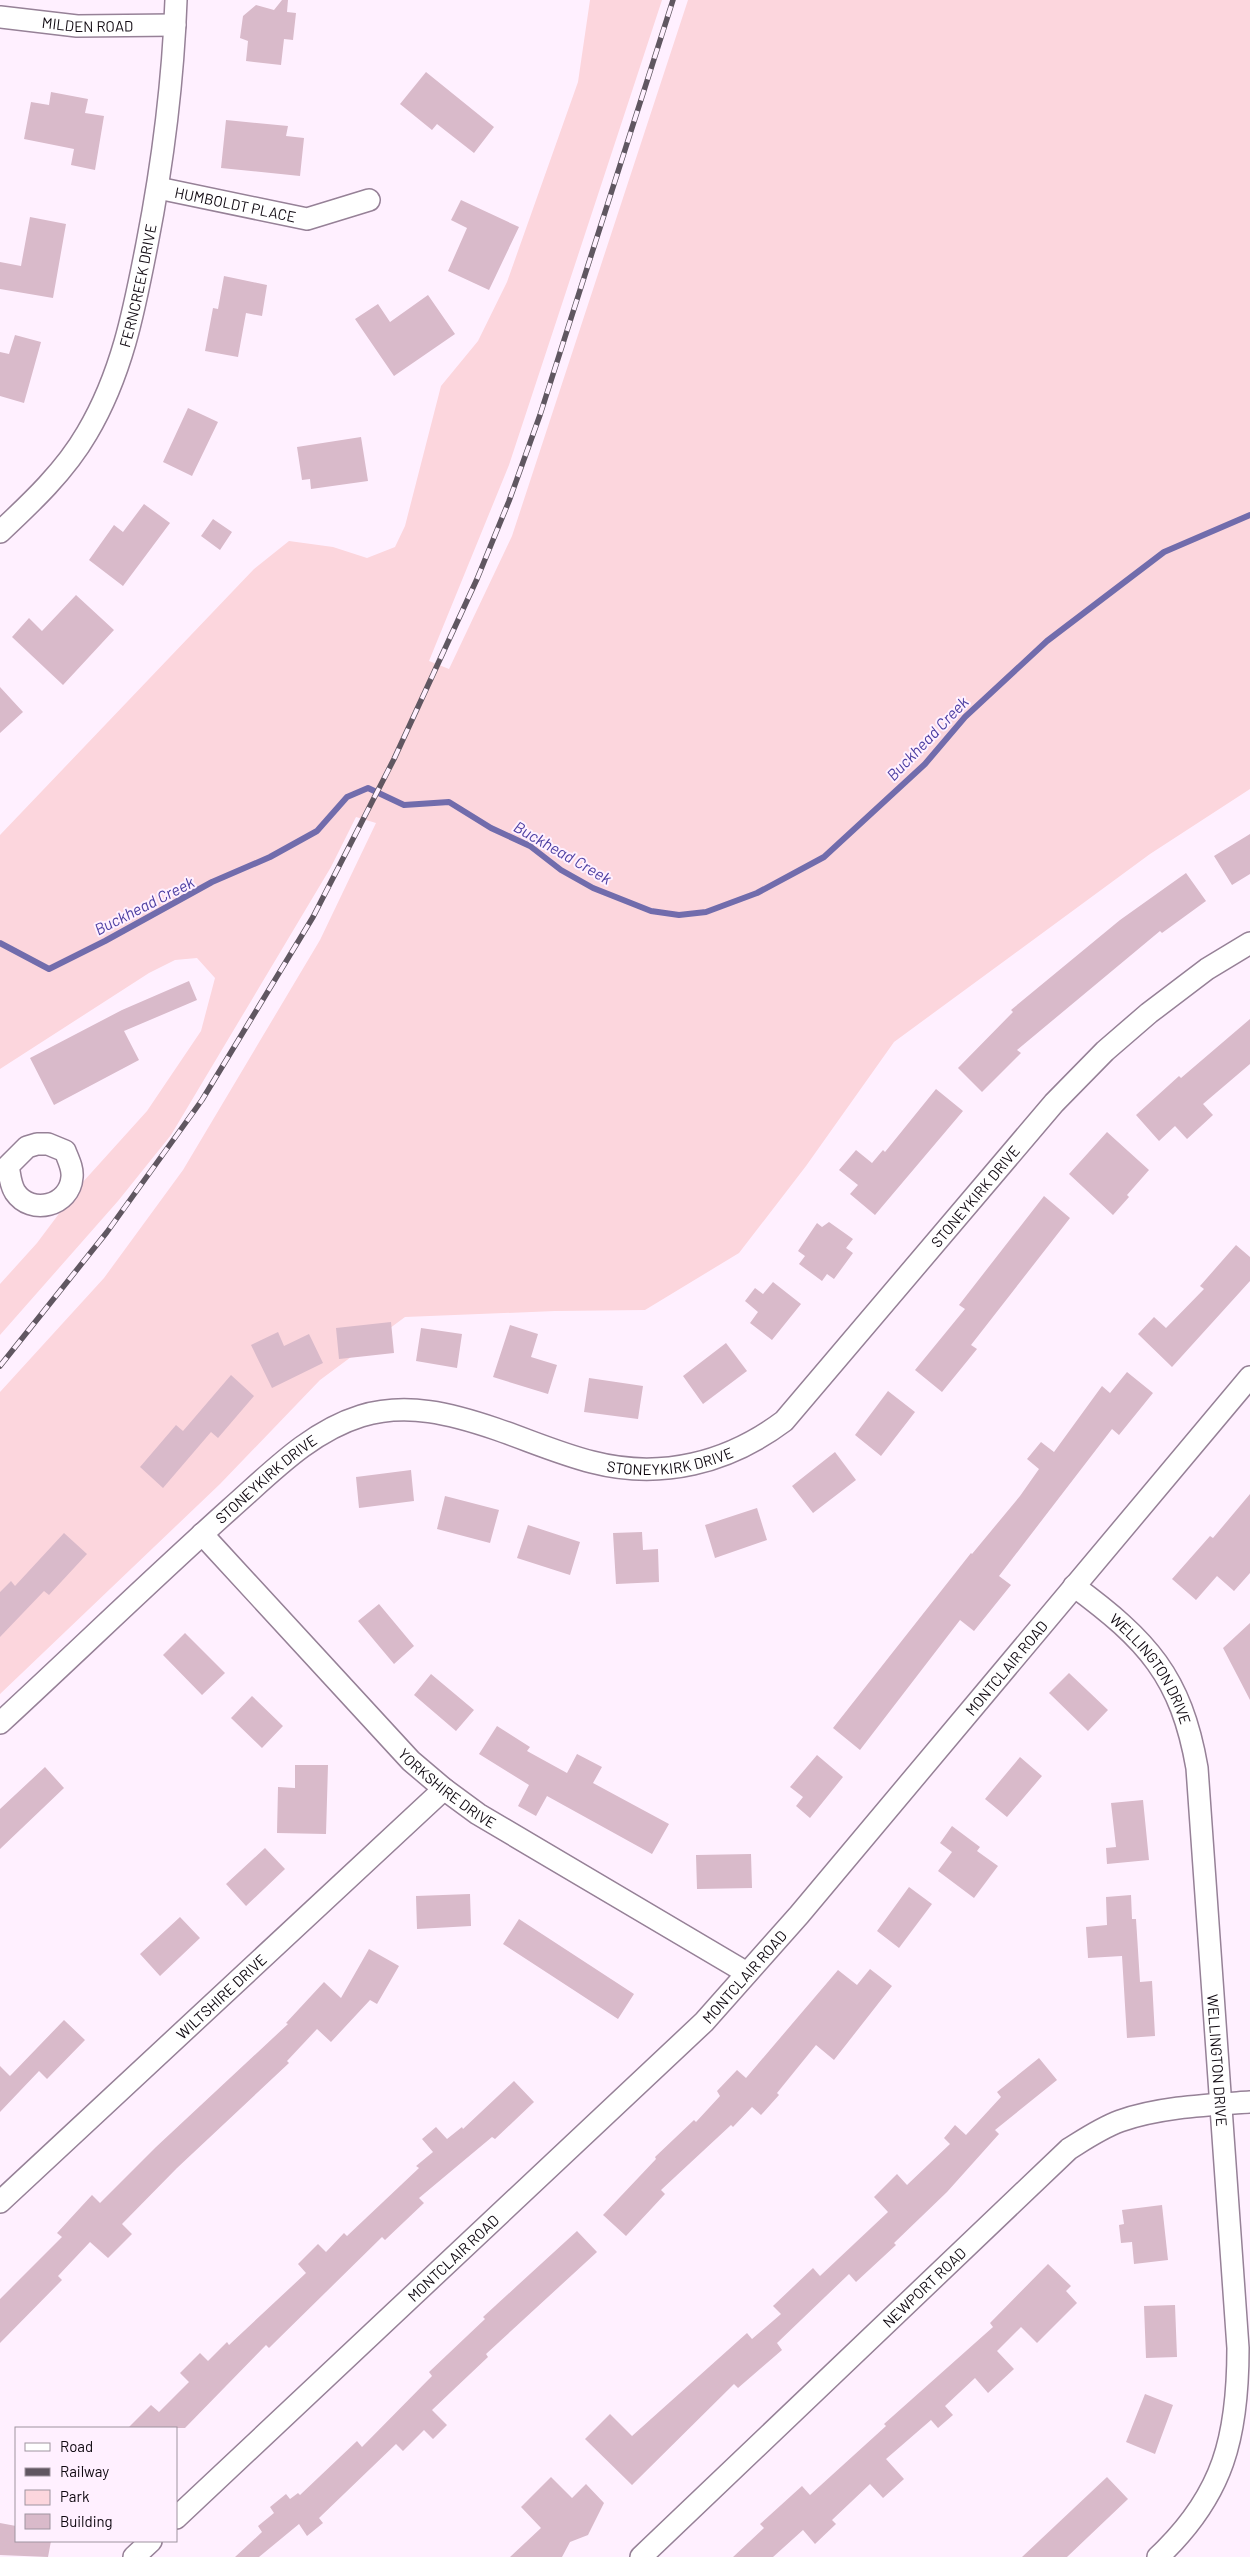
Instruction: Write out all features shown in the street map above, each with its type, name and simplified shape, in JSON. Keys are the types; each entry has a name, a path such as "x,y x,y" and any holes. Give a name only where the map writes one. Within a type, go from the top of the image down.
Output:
{"street":[{"name":"FERNCREEK DRIVE","path":"0,532 61,470 86,435 107,396 131,328 158,188 170,109 176,0"},
{"name":"MILDEN ROAD","path":"0,17 77,26 175,25"},
{"name":"HUMBOLDT PLACE","path":"158,188 307,219 369,200"},
{"name":"STONEYKIRK DRIVE","path":"0,1723 202,1534 298,1450 322,1433 362,1416 391,1410 420,1410 448,1414 592,1462 620,1468 649,1470 698,1464 735,1452 761,1439 784,1421 1054,1104 1105,1051 1148,1013 1207,969 1250,943"},
{"name":"MONTCLAIR ROAD","path":"178,2516 704,2022 799,1915 1250,1377"},
{"name":"YORKSHIRE DRIVE","path":"202,1534 411,1761 444,1790 478,1814 747,1973"},
{"name":"WELLINGTON DRIVE","path":"1074,1586 1116,1618 1155,1660 1171,1684 1183,1711 1192,1739 1197,1768 1238,2348 1238,2392 1235,2421 1224,2463 1212,2490 1179,2537 1158,2557"},
{"name":"WILTSHIRE DRIVE","path":"0,2202 444,1790"},
{"name":"NEWPORT ROAD","path":"641,2557 1069,2149 1093,2133 1120,2121 1148,2114 1220,2104 1250,2102"},
{"path":"134,2557 150,2542"}],"green space":[{"path":"590,0 662,0 509,465 429,661 449,669 512,536 688,0 1250,0 1250,789 1150,854 894,1042 806,1166 739,1253 645,1310 555,1311 405,1317 320,1380 220,1484 0,1694 0,1392 104,1278 183,1170 320,940 376,823 356,817 331,867 171,1135 118,1201 0,1335 0,1284 37,1243 82,1183 147,1111 201,1031 215,978 197,958 175,960 149,973 0,1069 0,835 254,569 289,541 333,547 367,558 395,547 405,526 441,386 478,341 507,282 578,82"}],"building":[{"path":"282,0 288,0 287,12 296,13 293,40 284,39 281,65 246,61 248,41 240,38 243,16 256,5 274,10"},
{"path":"426,72 494,127 474,153 437,124 432,130 400,104"},
{"path":"51,92 88,99 85,113 104,116 95,170 71,165 74,149 24,139 31,102 49,105"},
{"path":"226,120 288,126 286,136 304,138 300,176 221,168"},
{"path":"461,200 519,227 489,290 448,271 467,228 451,220"},
{"path":"30,217 66,224 53,298 0,289 0,262 21,266"},
{"path":"224,276 267,285 262,316 246,313 238,357 205,351 213,308 218,309"},
{"path":"428,295 455,334 394,376 355,319 378,304 390,322"},
{"path":"15,335 41,342 24,403 0,396 0,352 9,354"},
{"path":"188,408 218,422 192,476 163,462"},
{"path":"361,437 368,481 311,489 310,479 302,480 297,447"},
{"path":"144,504 170,523 123,586 89,560 114,525 123,532"},
{"path":"213,519 232,532 220,550 201,536"},
{"path":"76,595 114,630 63,685 12,637 29,618 42,631"},
{"path":"0,687 23,712 0,733"},
{"path":"1250,834 1250,874 1232,885 1214,856"},
{"path":"1186,873 1206,901 1162,933 1160,931 1017,1050 1021,1053 982,1092 958,1068 1013,1012 1011,1010 1120,920"},
{"path":"189,981 197,1000 124,1031 139,1060 54,1105 30,1058 122,1010"},
{"path":"1250,1019 1250,1064 1203,1104 1213,1115 1187,1139 1175,1126 1159,1141 1136,1115 1179,1076 1181,1078"},
{"path":"936,1089 963,1111 875,1215 850,1194 858,1185 839,1170 856,1150 872,1163 883,1150 885,1152"},
{"path":"1107,1132 1149,1170 1127,1195 1129,1197 1113,1215 1069,1174"},
{"path":"1044,1196 1070,1218 971,1345 977,1349 942,1392 915,1370 965,1309 959,1305"},
{"path":"829,1222 853,1239 846,1248 853,1253 834,1279 827,1274 822,1281 799,1264 805,1256 798,1251 817,1223 822,1227"},
{"path":"1236,1245 1250,1257 1250,1281 1172,1367 1138,1334 1154,1317 1166,1328 1204,1289 1200,1286"},
{"path":"773,1282 801,1304 772,1340 750,1323 758,1312 745,1301 755,1288 763,1294"},
{"path":"391,1322 394,1353 339,1359 336,1328"},
{"path":"510,1325 538,1334 531,1357 557,1365 548,1394 493,1377"},
{"path":"421,1328 462,1334 457,1368 416,1361"},
{"path":"278,1332 284,1346 309,1334 323,1363 272,1388 251,1345"},
{"path":"726,1343 747,1371 703,1404 683,1376"},
{"path":"1127,1372 1153,1393 1119,1435 1112,1429 999,1576 1011,1585 974,1631 960,1620 860,1750 833,1728 971,1553 1020,1496 1039,1469 1027,1459 1041,1442 1054,1452 1102,1386 1110,1393"},
{"path":"231,1375 254,1396 218,1438 211,1432 163,1488 140,1467 176,1425 183,1431"},
{"path":"589,1378 643,1386 638,1419 584,1412"},
{"path":"888,1391 915,1412 881,1456 855,1435"},
{"path":"835,1452 856,1480 813,1513 792,1486"},
{"path":"411,1470 414,1501 359,1508 356,1477"},
{"path":"1250,1494 1250,1573 1234,1591 1217,1576 1196,1600 1172,1579 1210,1536 1213,1538"},
{"path":"445,1496 499,1510 490,1543 437,1529"},
{"path":"757,1508 767,1540 715,1558 705,1525"},
{"path":"528,1525 580,1542 570,1575 517,1558"},
{"path":"642,1532 643,1550 658,1549 659,1582 616,1584 613,1533"},
{"path":"64,1533 87,1554 49,1595 44,1591 0,1637 0,1592 11,1581 15,1586"},
{"path":"379,1604 414,1646 394,1664 358,1621"},
{"path":"1250,1623 1250,1700 1223,1648"},
{"path":"185,1633 225,1673 202,1695 163,1655"},
{"path":"1069,1673 1108,1710 1088,1731 1049,1693"},
{"path":"431,1674 474,1710 456,1731 414,1695"},
{"path":"252,1696 283,1726 262,1748 231,1718"},
{"path":"497,1726 530,1747 527,1751 567,1773 577,1754 602,1767 593,1783 669,1824 652,1854 547,1796 536,1816 518,1806 529,1785 479,1754"},
{"path":"817,1755 843,1777 810,1818 796,1806 803,1797 790,1787"},
{"path":"1020,1757 1042,1776 1007,1817 985,1799"},
{"path":"295,1765 328,1765 326,1834 277,1833 278,1787 295,1788"},
{"path":"45,1767 64,1788 0,1849 0,1809"},
{"path":"1143,1800 1149,1860 1107,1864 1106,1848 1116,1847 1111,1803"},
{"path":"952,1826 980,1847 977,1851 998,1866 974,1898 938,1871 952,1852 940,1843"},
{"path":"265,1848 285,1869 246,1906 226,1884"},
{"path":"751,1854 752,1888 697,1889 696,1855"},
{"path":"909,1887 932,1904 899,1948 877,1931"},
{"path":"470,1894 471,1926 417,1929 416,1896"},
{"path":"1131,1895 1132,1919 1136,1919 1140,1982 1152,1981 1155,2036 1127,2038 1122,1956 1088,1958 1086,1927 1107,1925 1106,1897"},
{"path":"180,1917 200,1938 160,1976 140,1954"},
{"path":"519,1919 634,1994 618,2019 503,1944"},
{"path":"369,1949 399,1966 377,2004 370,2000 331,2042 317,2029 287,2061 289,2063 177,2168 122,2224 132,2234 108,2258 90,2242 58,2276 62,2280 0,2343 0,2299 62,2237 57,2233 92,2195 100,2203 156,2147 288,2024 286,2023 324,1982 341,1998"},
{"path":"870,1969 892,1986 834,2060 816,2045 777,2093 779,2095 761,2115 752,2107 733,2127 731,2125 661,2190 665,2194 626,2236 603,2215 656,2159 655,2157 694,2120 696,2122 720,2096 717,2091 737,2070 746,2078 838,1970 857,1985"},
{"path":"64,2020 85,2040 47,2079 39,2071 0,2112 0,2066 10,2076"},
{"path":"1039,2058 1057,2080 995,2130 999,2134 947,2192 894,2243 896,2245 856,2282 849,2274 777,2343 782,2350 738,2388 734,2384 632,2485 585,2439 610,2414 632,2436 747,2333 752,2339 781,2314 773,2306 813,2268 820,2276 888,2212 874,2197 897,2174 907,2185 950,2144 944,2138 955,2125 966,2135 1001,2097 997,2092"},
{"path":"514,2081 534,2102 495,2139 492,2137 419,2198 424,2203 385,2240 382,2237 269,2348 266,2345 185,2428 129,2427 151,2405 159,2412 189,2382 180,2373 200,2353 208,2361 227,2342 229,2345 306,2273 298,2264 318,2244 326,2252 344,2233 347,2236 419,2168 416,2166 433,2152 422,2139 436,2127 447,2139 462,2127 463,2129"},
{"path":"1162,2205 1168,2260 1134,2264 1132,2242 1121,2243 1119,2225 1124,2224 1122,2210"},
{"path":"577,2231 597,2252 486,2354 488,2357 432,2410 447,2425 433,2439 424,2430 403,2451 396,2444 319,2518 323,2523 307,2536 299,2524 259,2557 235,2557 262,2532 258,2526 274,2513 270,2507 286,2494 290,2499 298,2493 300,2495 357,2441 362,2447 432,2376 429,2372 485,2319 483,2317"},
{"path":"1048,2264 1071,2286 1066,2291 1077,2303 1037,2343 1021,2327 997,2351 1014,2369 988,2393 975,2378 945,2406 953,2415 938,2428 931,2420 886,2459 904,2479 883,2498 870,2484 832,2520 836,2524 815,2544 803,2530 773,2557 733,2557 764,2528 760,2524 802,2486 810,2495 886,2426 884,2424 993,2327 990,2323"},
{"path":"1175,2305 1177,2357 1146,2358 1144,2306"},
{"path":"1145,2394 1173,2405 1155,2454 1126,2442"},
{"path":"551,2477 572,2498 586,2484 604,2503 588,2535 570,2542 562,2557 510,2557 541,2528 521,2507"},
{"path":"1107,2477 1128,2499 1067,2557 1022,2557"},
{"path":"0,2523 15,2526 15,2542 51,2542 48,2557 0,2555"}],"waterway":[{"name":"Buckhead Creek","path":"0,943 49,969 105,941 212,882 270,857 317,831 347,797 368,788 404,805 449,802 491,828 530,846 561,870 593,888 651,911 679,915 706,912 757,893 824,857 925,764 965,717 1047,641 1164,552 1250,515"}],"railway":[{"path":"0,1366 107,1232 202,1100 313,917 394,759 477,579 509,501 540,415 673,0"}]}
